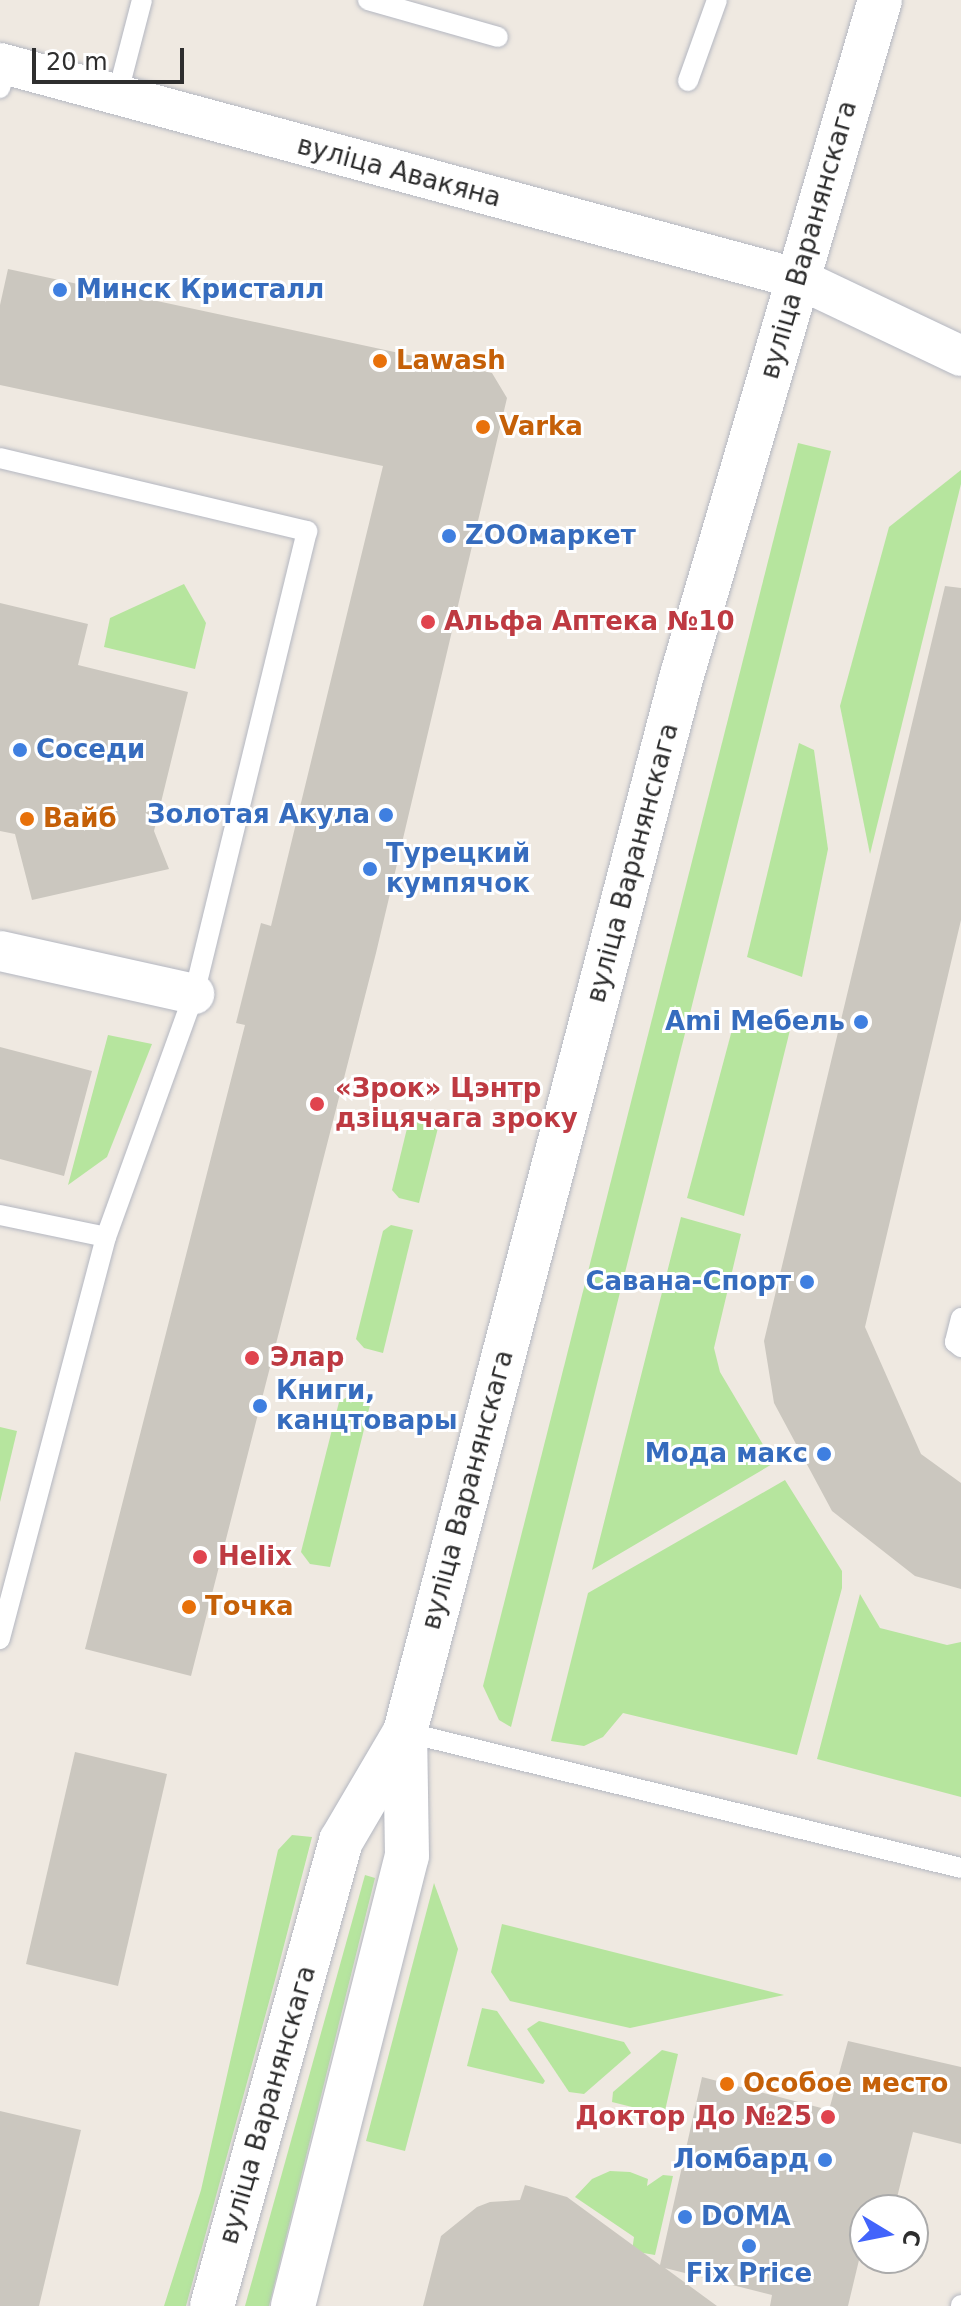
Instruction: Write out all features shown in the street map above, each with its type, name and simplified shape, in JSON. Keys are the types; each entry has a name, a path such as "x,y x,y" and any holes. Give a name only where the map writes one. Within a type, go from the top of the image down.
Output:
{"main road":[{"name":"вуліца Варанянскага","path":"293,2306 407,1856 405,1732 682,675 880,0"},
{"name":"вуліца Варанянскага","path":"212,2306 341,1841 405,1732"}],"street":[{"name":"вуліца Авакяна","path":"2,72 117,96 799,279 961,356"},
{"path":"0,951 194,994"}],"lane":[{"path":"117,96 142,0"},
{"path":"368,0 498,37"},
{"path":"688,81 717,0"},
{"path":"0,458 307,531 194,994 106,1237 0,1639"},
{"path":"0,1215 106,1237"},
{"path":"961,1318 955,1342 961,1347"},
{"path":"405,1732 961,1868"}],"green space":[{"path":"798,443 831,451 511,1727 499,1720 483,1686"},
{"path":"961,470 961,484 870,854 840,706 889,527"},
{"path":"184,584 206,623 195,669 104,647 110,618"},
{"path":"799,743 814,750 828,849 802,977 747,957"},
{"path":"736,1015 791,1026 744,1216 687,1198"},
{"path":"108,1035 152,1044 107,1157 68,1185"},
{"path":"418,1111 441,1116 419,1203 399,1198 392,1190 410,1116"},
{"path":"681,1217 741,1234 714,1348 720,1372 774,1463 592,1570"},
{"path":"391,1225 413,1230 383,1353 364,1348 356,1339 383,1231"},
{"path":"349,1396 371,1401 330,1567 310,1564 301,1552 339,1402"},
{"path":"0,1427 17,1431 0,1502"},
{"path":"785,1480 842,1571 842,1588 797,1755 623,1713 603,1737 584,1746 551,1741 588,1593"},
{"path":"860,1594 880,1628 947,1645 961,1642 961,1797 817,1759"},
{"path":"292,1835 312,1837 275,1980 186,2306 164,2306 201,2190 278,1850"},
{"path":"365,1875 375,1878 269,2306 245,2306"},
{"path":"434,1883 458,1949 405,2151 366,2141"},
{"path":"502,1924 784,1995 630,2028 510,2001 491,1972"},
{"path":"482,2008 497,2011 545,2081 543,2084 467,2066"},
{"path":"539,2021 624,2042 631,2053 584,2094 569,2092 527,2029"},
{"path":"662,2050 678,2054 664,2115 612,2102 613,2092"},
{"path":"610,2171 630,2172 648,2179 647,2186 663,2175 673,2176 655,2255 632,2251 634,2237 575,2197 592,2179"}],"building":[{"path":"8,269 492,373 507,398 376,953 191,1676 85,1649 245,1025 236,1023 261,923 271,926 383,466 0,385 0,305"},
{"path":"945,586 961,588 961,920 865,1327 921,1454 961,1483 961,1589 915,1576 832,1511 774,1403 764,1341"},
{"path":"0,603 88,624 78,665 188,692 154,831 169,869 32,900 15,834 0,831"},
{"path":"0,1047 92,1071 64,1176 0,1159"},
{"path":"75,1752 167,1774 118,1986 26,1964"},
{"path":"848,2041 961,2067 961,2144 913,2132 898,2194 849,2194 849,2274 856,2274 848,2306 770,2306 772,2295 665,2268 717,2306 423,2306 441,2236 477,2207 490,2202 520,2200 525,2185 567,2197 660,2265 702,2077 829,2110"},
{"path":"0,2111 81,2130 39,2306 0,2306"}],"place":[{"name":"Минск Кристалл","path":"60,290"},
{"name":"Lawash","path":"380,361"},
{"name":"Varka","path":"483,427"},
{"name":"ZOOмаркет","path":"449,536"},
{"name":"Альфа Аптека №10","path":"428,622"},
{"name":"Соседи","path":"20,750"},
{"name":"Золотая Акула","path":"386,815"},
{"name":"Вайб","path":"27,819"},
{"name":"Турецкий кумпячок","path":"370,869"},
{"name":"Ami Мебель","path":"861,1022"},
{"name":"«Зрок» Цэнтр дзіцячага зроку","path":"317,1104"},
{"name":"Савана-Спорт","path":"807,1282"},
{"name":"Элар","path":"252,1358"},
{"name":"Книги, канцтовары","path":"260,1406"},
{"name":"Мода макс","path":"824,1454"},
{"name":"Helix","path":"200,1557"},
{"name":"Точка","path":"189,1607"},
{"name":"Особое место","path":"727,2084"},
{"name":"Доктор До №25","path":"828,2117"},
{"name":"Ломбард","path":"825,2160"},
{"name":"DOMA","path":"685,2217"},
{"name":"Fix Price","path":"749,2246"}]}
